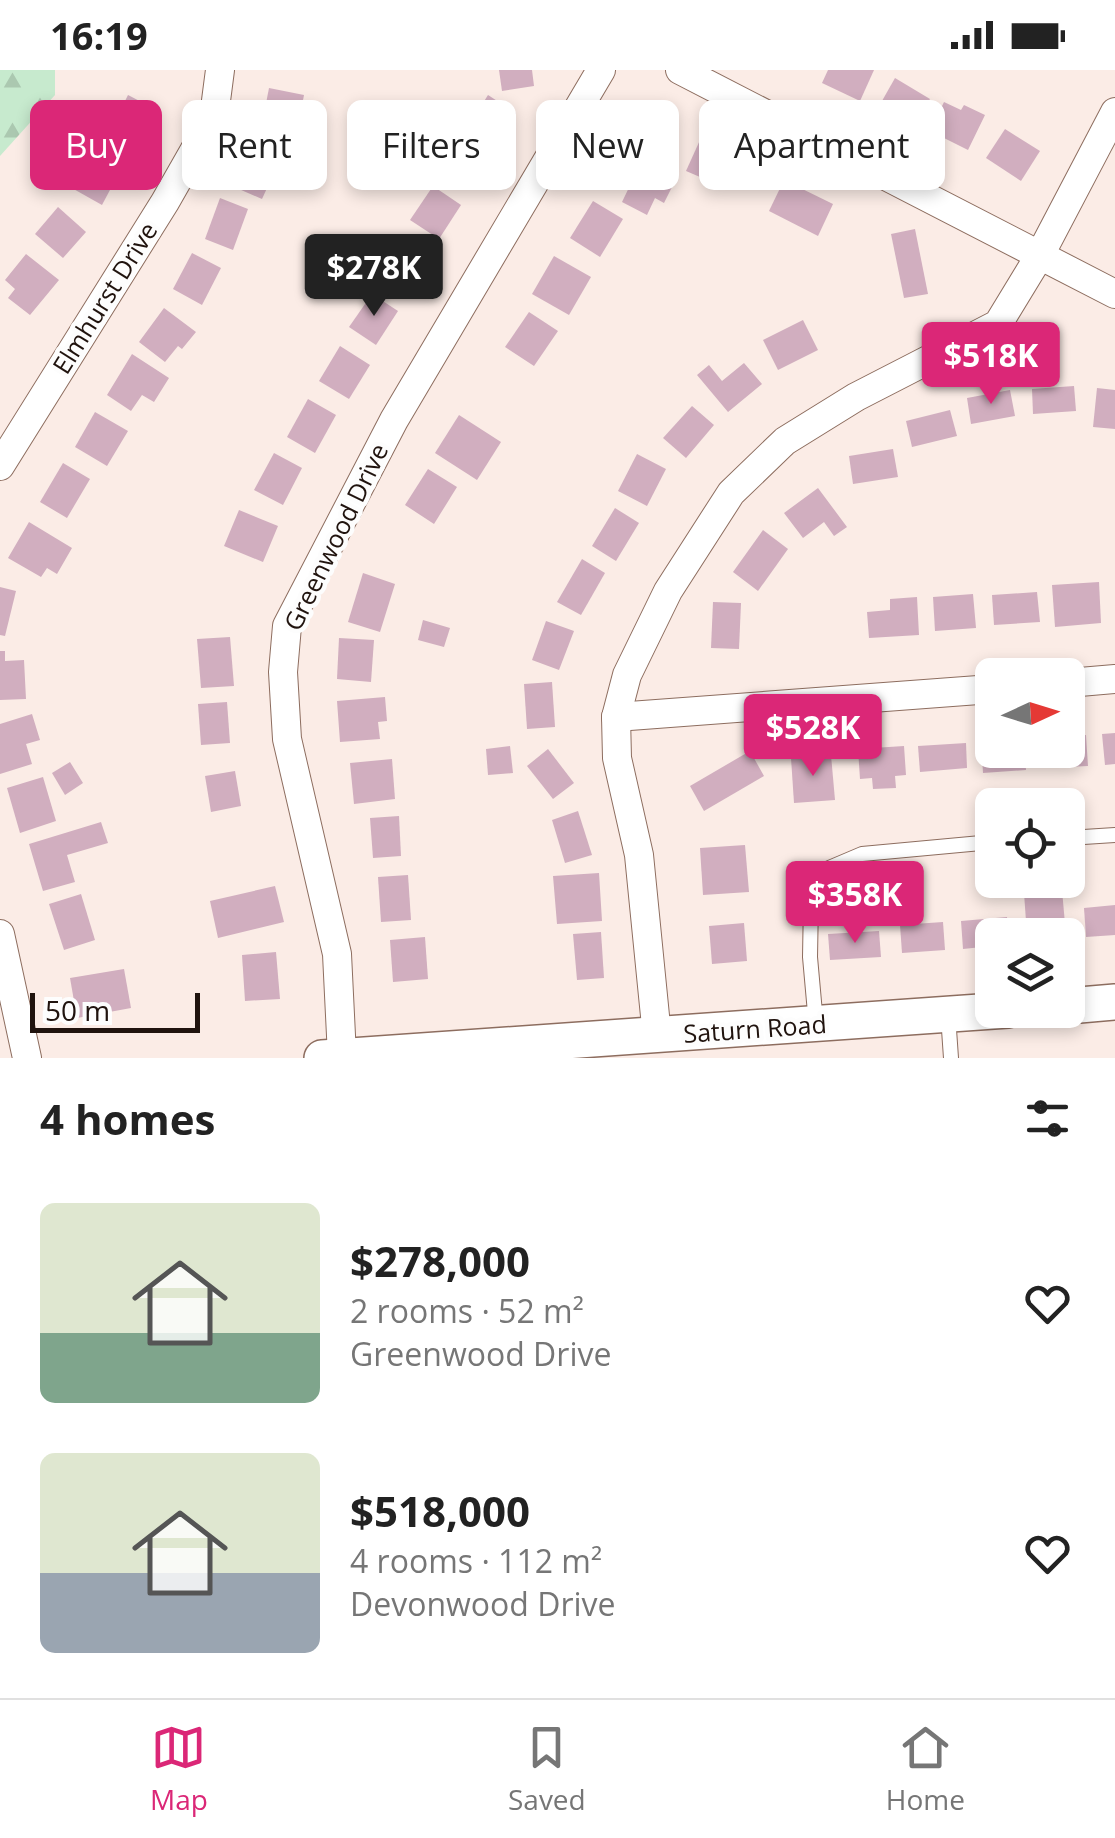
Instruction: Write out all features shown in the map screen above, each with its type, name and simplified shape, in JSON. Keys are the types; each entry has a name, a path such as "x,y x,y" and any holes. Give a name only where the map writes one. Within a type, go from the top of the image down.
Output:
{"street":[{"name":"Elmhurst Drive","path":"0,466 165,202 214,116 220,70"},
{"name":"Greenwood Drive","path":"332,1057 338,954 287,739 287,626 394,420 601,70"},
{"path":"680,70 1115,294"},
{"path":"657,1036 639,855 617,758 616,717 627,675 668,590 731,493 785,441 856,398 998,324 1040,255 1115,112"},
{"path":"1085,682 1115,679"},
{"path":"616,717 975,690"},
{"path":"0,934 27,1058"},
{"path":"1085,1005 1115,1002"},
{"name":"Saturn Road","path":"332,1057 530,1052 657,1036 975,1012"}],"lane":[{"path":"1085,837 1115,835"},
{"path":"816,1024 810,957 811,901 829,868 862,854 975,844"},
{"path":"948,1014 951,1058"}],"green space":[{"path":"0,70 55,70 55,95 50,100 30,100 30,123 0,156"}],"building":[{"path":"499,70 532,70 534,86 502,91"},
{"path":"828,70 874,70 860,100 822,83"},
{"path":"895,78 930,99 929,100 883,100"},
{"path":"269,88 304,95 303,100 267,100"},
{"path":"945,102 961,110 964,105 985,115 968,150 945,138"},
{"path":"1005,129 1040,151 1021,181 986,158"},
{"path":"699,142 699,177 686,171"},
{"path":"75,190 110,190 102,205"},
{"path":"241,190 266,190 262,199"},
{"path":"430,190 439,190 461,205 439,239 410,220"},
{"path":"628,190 670,190 664,203 655,198 647,215 622,202"},
{"path":"779,190 804,190 833,204 818,236 769,211"},
{"path":"220,198 248,209 233,250 205,239"},
{"path":"593,201 623,219 600,257 570,238"},
{"path":"58,207 86,232 63,258 35,234"},
{"path":"915,229 928,294 904,298 891,234"},
{"path":"402,240 434,261 414,293 382,272"},
{"path":"192,253 221,268 202,305 173,289"},
{"path":"26,254 59,280 30,315 8,298 15,289 5,280"},
{"path":"554,256 591,277 569,315 532,294"},
{"path":"372,294 398,311 376,345 349,327"},
{"path":"164,308 196,332 165,362 139,342"},
{"path":"529,312 558,331 534,366 505,347"},
{"path":"803,320 818,350 778,370 763,340"},
{"path":"340,346 370,365 349,399 319,381"},
{"path":"132,354 169,378 154,402 142,395 131,411 107,395"},
{"path":"744,363 762,384 728,412 697,375 709,365 722,381"},
{"path":"1074,386 1076,411 1033,414 1032,389"},
{"path":"1097,388 1115,390 1115,429 1093,427"},
{"path":"1010,390 1015,416 971,424 967,398"},
{"path":"308,399 336,415 315,453 287,437"},
{"path":"692,406 714,425 686,458 663,438"},
{"path":"950,410 957,436 912,447 906,421"},
{"path":"95,412 128,431 107,466 75,447"},
{"path":"459,415 501,442 477,480 435,453"},
{"path":"893,449 898,477 853,484 849,456"},
{"path":"274,453 302,468 283,505 254,490"},
{"path":"637,454 666,469 647,506 618,491"},
{"path":"63,463 90,479 67,518 40,502"},
{"path":"428,469 457,487 434,524 405,505"},
{"path":"818,488 847,527 834,536 824,522 803,538 784,513"},
{"path":"615,508 639,523 616,561 592,546"},
{"path":"239,510 278,526 263,562 224,546"},
{"path":"29,522 72,548 57,574 47,568 41,577 8,558"},
{"path":"763,530 788,549 758,591 733,572"},
{"path":"582,559 605,573 581,615 557,602"},
{"path":"363,573 395,584 380,632 348,622"},
{"path":"1099,582 1101,623 1055,627 1052,585"},
{"path":"0,587 16,591 5,636 0,635"},
{"path":"1037,592 1040,622 994,625 992,595"},
{"path":"973,594 976,628 935,631 933,597"},
{"path":"917,597 919,635 869,638 867,612 890,610 890,599"},
{"path":"713,602 741,603 739,649 711,648"},
{"path":"423,620 450,628 444,647 418,640"},
{"path":"546,621 574,631 559,670 532,660"},
{"path":"230,637 234,686 201,688 197,639"},
{"path":"339,638 374,640 371,682 337,679"},
{"path":"0,651 5,651 5,661 24,660 26,699 0,700"},
{"path":"552,682 555,727 527,729 524,684"},
{"path":"385,697 387,721 378,722 380,739 340,742 337,701"},
{"path":"227,702 230,743 201,745 198,704"},
{"path":"32,714 40,740 26,744 32,764 0,774 0,724"},
{"path":"1115,733 1115,764 1105,765 1102,734"},
{"path":"966,743 967,768 920,772 918,746"},
{"path":"510,746 513,773 488,775 486,749"},
{"path":"904,746 906,775 895,776 896,788 873,789 872,778 860,779 858,749"},
{"path":"548,749 574,783 553,799 527,766"},
{"path":"750,751 764,776 704,811 690,786"},
{"path":"831,755 835,800 794,803 791,758"},
{"path":"392,759 395,799 354,804 350,763"},
{"path":"70,762 83,783 65,795 52,773"},
{"path":"983,768 1026,768 1026,770 983,773"},
{"path":"235,771 241,806 211,812 205,776"},
{"path":"43,777 56,821 20,833 7,788"},
{"path":"578,811 592,855 565,863 552,820"},
{"path":"399,816 401,856 373,858 370,818"},
{"path":"101,822 108,843 67,855 75,882 43,891 29,844"},
{"path":"745,845 749,892 703,895 700,848"},
{"path":"599,873 602,921 557,924 553,876"},
{"path":"408,875 411,920 381,922 378,877"},
{"path":"275,886 284,922 218,938 210,901"},
{"path":"81,894 95,940 64,950 49,904"},
{"path":"1024,898 1063,898 1064,918 1026,918"},
{"path":"1115,905 1115,935 1086,937 1084,908"},
{"path":"975,920 975,948 963,949 961,921"},
{"path":"943,922 945,950 902,953 900,925"},
{"path":"744,923 747,961 712,964 709,926"},
{"path":"879,931 881,957 830,960 828,934"},
{"path":"601,932 604,978 577,980 573,934"},
{"path":"425,937 428,979 393,982 390,940"},
{"path":"276,952 280,999 245,1001 242,955"},
{"path":"124,969 131,1008 77,1018 70,978"}]}
